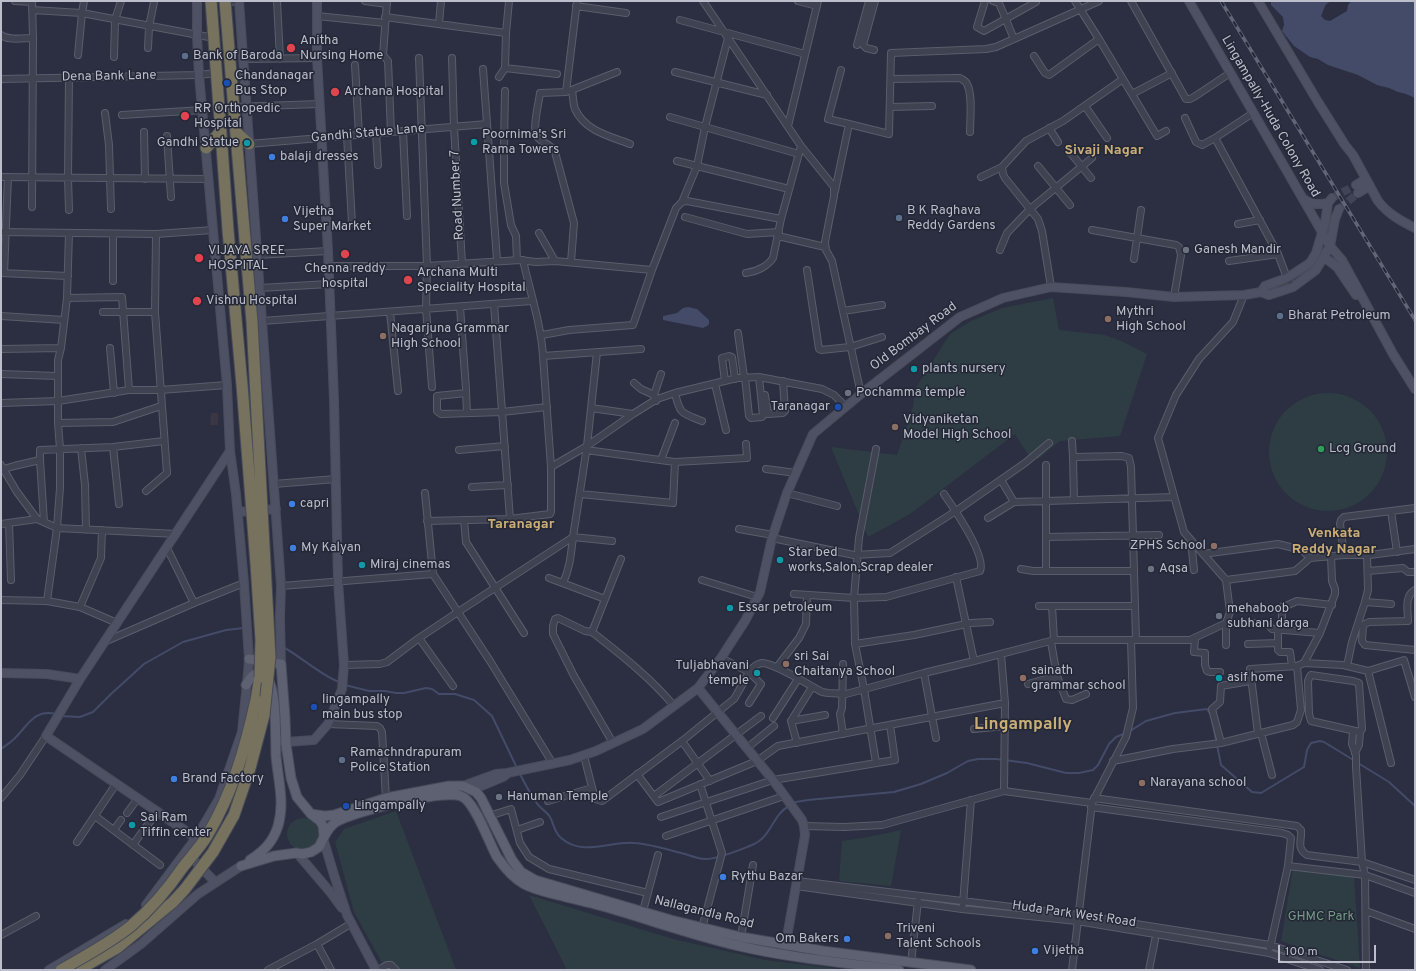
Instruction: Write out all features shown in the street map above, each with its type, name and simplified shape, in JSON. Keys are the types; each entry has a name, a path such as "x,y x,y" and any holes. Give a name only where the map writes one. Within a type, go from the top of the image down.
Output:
{"highway":[{"path":"62,970 108,942 130,926 150,908 203,841 227,800 246,743 260,677 261,640 257,574 227,223 211,1"},
{"path":"78,970 117,948 173,902 185,889 213,852 234,815 250,768 264,715 270,656 252,322 234,107 228,2"},
{"path":"206,148 221,131"},
{"path":"236,132 249,144"}],"main road":[{"path":"241,866 274,856 311,852 319,847 323,838 322,826 316,817 311,814 297,797 288,766 281,664 248,659"},
{"path":"241,866 271,843 278,826 282,801 276,757 275,712 270,685 266,675 256,673 246,685"},
{"path":"275,712 284,695"},
{"path":"311,814 325,816 386,798 449,786 462,786 472,790"},
{"name":"Nallagandla Road","path":"472,790 481,798 512,860 533,884 643,911 785,950 899,970"},
{"name":"Nallagandla Road","path":"323,838 328,828 343,818 389,805 442,795 463,797 474,809 488,840 506,868 513,876 533,884 700,936 740,946 971,970"}],"street":[{"path":"15,1 32,2 32,207"},
{"path":"78,55 84,1"},
{"path":"114,57 115,20 121,1"},
{"path":"49,970 127,924 147,904 196,838 219,799 242,732 248,659 246,612 238,512 230,451 228,385 199,75 197,1"},
{"path":"239,1 282,586 280,617 281,664"},
{"path":"277,1 280,59"},
{"path":"276,740 286,742 314,740 328,724 342,689 344,667 338,581 329,266 319,104 317,1"},
{"path":"366,1 387,2 383,55 388,61 391,132"},
{"path":"439,24 441,1"},
{"path":"499,77 505,68 509,1"},
{"path":"703,1 801,146 832,184 835,191"},
{"path":"788,126 818,3 798,1"},
{"path":"857,45 869,1"},
{"path":"874,1 864,45 866,48 874,50"},
{"path":"985,1 977,28 984,31 1036,2"},
{"path":"993,1 999,3 1014,39"},
{"path":"1075,1 1157,136 1166,132"},
{"path":"841,70 828,119 889,134 891,53 986,49 996,47 1080,8 1099,1"},
{"path":"1131,1 1186,99 1190,99 1230,73"},
{"name":"Lingampally-Huda Colony Road","path":"1189,1 1330,246 1342,260 1393,354 1415,389"},
{"path":"1258,1 1345,145 1363,186 1373,202 1384,215 1394,223 1415,234"},
{"path":"148,48 149,27 154,2"},
{"path":"626,13 576,3 569,91 575,108 583,122 594,131 630,144"},
{"path":"32,10 82,13 149,27 214,38"},
{"path":"317,16 439,24 506,33"},
{"path":"680,20 726,35 805,54"},
{"path":"1,35 5,38 33,38"},
{"path":"542,335 569,330 633,325 676,208 682,202 697,166 717,82 726,35"},
{"path":"1034,56 1044,73 1049,75 1099,39"},
{"path":"243,60 317,58"},
{"path":"419,58 427,266 426,309 432,387"},
{"name":"Road Number 7","path":"452,58 454,127 462,263"},
{"path":"356,65 360,135"},
{"path":"505,68 557,74"},
{"path":"483,69 497,260"},
{"path":"571,262 574,223 555,152 551,146 539,139 535,132 540,92 569,91 617,72"},
{"path":"675,72 767,95"},
{"name":"Dena Bank Lane","path":"1,79 199,75 216,73"},
{"path":"1132,94 1172,73"},
{"path":"69,77 69,210"},
{"path":"891,79 960,78 967,82 970,99 970,132"},
{"path":"981,177 1002,167 1026,140 1063,121 1123,79"},
{"path":"427,521 510,519 544,516 552,512 551,467 542,335 520,260 516,236 511,225 504,183 505,91"},
{"path":"234,107 319,104"},
{"path":"890,107 932,106"},
{"path":"1085,106 1107,138"},
{"path":"122,115 203,110"},
{"path":"105,113 109,145 111,209"},
{"path":"1185,118 1198,144 1202,145 1206,144 1253,113"},
{"path":"670,118 799,154"},
{"name":"Gandhi Statue Lane","path":"249,144 487,124"},
{"path":"849,124 825,247 832,261 861,394"},
{"path":"1050,128 1058,142"},
{"path":"403,131 408,216"},
{"path":"144,132 145,179"},
{"path":"376,133 378,165"},
{"path":"168,136 171,197"},
{"path":"347,136 352,223"},
{"path":"1215,138 1278,254 1287,278 1293,286"},
{"path":"746,273 758,270 772,260 779,234 781,219 801,146"},
{"path":"1069,151 1091,178"},
{"path":"1000,250 1007,233 1030,208 1092,158"},
{"path":"677,161 789,189"},
{"path":"1038,166 1070,205"},
{"path":"1002,167 1003,174 1038,219 1048,262 1051,287"},
{"path":"68,276 2,273 4,177 209,179"},
{"path":"1363,186 1388,212 1415,228"},
{"name":"Old Bombay Road","path":"1261,292 1265,286 1287,278 1310,263 1316,253 1330,200 1323,204 1312,204 1303,198"},
{"path":"682,202 687,201 781,219"},
{"name":"Old Bombay Road","path":"462,786 496,774 514,772 584,756 643,729 698,688 721,658 745,621 760,592 772,536 787,493 813,434 845,406 960,317 1003,298 1051,287 1174,297 1244,295 1261,292 1268,295 1293,286 1316,270 1330,246 1335,219 1339,209"},
{"path":"1134,259 1141,210"},
{"path":"685,217 747,234 779,234 825,247"},
{"path":"1238,224 1260,220"},
{"path":"3,232 156,234 213,230"},
{"path":"1092,230 1176,245 1179,247 1181,255 1174,297"},
{"path":"47,601 58,528 60,449 58,424 58,360 61,348 67,298 69,233"},
{"path":"539,233 555,261"},
{"path":"113,234 113,281"},
{"path":"146,491 166,474 155,312 156,234"},
{"path":"257,255 328,251"},
{"path":"1229,261 1278,254"},
{"path":"1324,257 1337,267 1357,297 1364,301"},
{"path":"329,266 427,266 497,260 520,260 536,262 571,262 652,270"},
{"path":"807,270 819,349 823,351 850,347 882,337"},
{"path":"260,288 329,284"},
{"path":"1226,645 1226,623 1230,612 1226,580 1184,532 1158,438 1176,396 1199,359 1233,322 1244,295"},
{"path":"67,298 122,297 129,390"},
{"path":"262,321 532,301"},
{"path":"494,304 510,519"},
{"path":"843,311 882,305"},
{"path":"460,307 467,412"},
{"path":"103,312 155,312"},
{"path":"390,312 398,392"},
{"path":"1,316 64,320"},
{"path":"738,333 749,416 751,418 763,416 761,378"},
{"path":"1,349 61,348"},
{"path":"110,348 114,392"},
{"path":"543,356 641,349"},
{"path":"563,583 571,560 573,537 587,448 597,352"},
{"path":"725,381 723,357 732,357 735,379"},
{"path":"1,374 58,376"},
{"path":"655,398 661,374"},
{"path":"551,467 587,448 655,398 725,381 745,377 783,381 822,390 834,395 845,406"},
{"path":"761,378 768,414 785,412 783,381"},
{"path":"634,383 655,398"},
{"path":"715,384 726,430"},
{"path":"1,403 58,401 129,390 160,390 228,385"},
{"path":"466,391 438,395 436,397 438,413 502,412 547,407"},
{"path":"675,393 678,408 682,412 702,421"},
{"path":"58,424 113,422 161,406"},
{"path":"591,408 633,414"},
{"path":"661,460 675,423"},
{"path":"44,522 40,450 113,447 164,441"},
{"path":"1072,441 1074,500"},
{"path":"739,528 847,554 890,553 1001,480 1049,443"},
{"path":"587,448 675,462 747,458 746,444"},
{"path":"459,450 505,446"},
{"path":"113,447 119,504"},
{"path":"81,448 85,485 86,530"},
{"path":"876,449 859,538 854,598 855,644 876,763"},
{"path":"1,798 20,775 46,736 80,679 230,451"},
{"path":"1072,970 1092,803 1126,737 1133,708 1133,640 1135,606 1131,467 1129,458 1122,456 1073,457"},
{"path":"36,519 16,492 2,468 40,460"},
{"path":"580,494 673,503 675,462"},
{"path":"1046,465 1046,571"},
{"path":"766,469 796,473"},
{"path":"274,484 336,479"},
{"path":"1001,480 1014,502"},
{"path":"472,487 508,485"},
{"path":"425,493 433,574 553,764"},
{"path":"787,493 837,506"},
{"path":"794,594 854,598 886,597 980,571 982,564 970,536 956,511 944,494"},
{"path":"988,518 1014,502 1174,497"},
{"path":"1344,555 1340,524 1344,517 1415,508"},
{"path":"238,512 276,509"},
{"path":"1392,511 1397,552"},
{"path":"1,524 36,519 58,528 176,534"},
{"path":"464,520 466,542 524,633"},
{"path":"9,523 11,580"},
{"path":"80,607 101,558 102,530"},
{"path":"1046,537 1159,535"},
{"path":"344,667 387,662 419,638 573,537 612,540"},
{"path":"1191,540 1194,570"},
{"path":"1203,554 1278,544 1302,550 1310,558"},
{"path":"167,548 194,602"},
{"path":"1226,580 1295,571 1310,558 1344,555 1367,555 1415,549"},
{"path":"1347,666 1352,642 1368,590 1367,555"},
{"path":"1304,663 1320,633 1335,594 1332,581 1331,556"},
{"path":"592,632 621,559"},
{"path":"1368,571 1403,568 1408,572 1415,572"},
{"path":"1021,569 1046,571 1134,572"},
{"path":"282,586 433,574"},
{"path":"956,577 974,661"},
{"path":"549,578 605,599"},
{"path":"702,580 757,597"},
{"path":"104,642 194,602 244,583"},
{"path":"1408,621 1408,599 1410,593 1415,590"},
{"path":"777,667 799,638 806,624 807,595"},
{"path":"1,600 47,601 80,607 117,623"},
{"path":"1113,761 1173,749 1220,743 1293,725 1297,722 1301,710 1294,666 1290,652 1278,651 1275,643 1282,608 1283,606 1297,601 1332,605"},
{"path":"1365,602 1391,604"},
{"path":"1039,606 1135,606"},
{"path":"1052,606 1053,641 1057,676 1066,699 1072,700 1086,694"},
{"path":"613,743 574,676 553,634 555,619 558,618 585,631 592,632 622,655 663,692 674,706"},
{"path":"1415,621 1369,622 1363,625 1362,641 1365,645 1415,650"},
{"path":"855,644 914,635 967,624 990,622"},
{"path":"584,756 595,799 602,801 682,741 734,699 748,672 753,666 760,663 777,667 812,687 828,693 842,694 924,672 1053,641 1190,640 1210,629 1226,623 1267,623 1278,629 1320,633"},
{"path":"419,638 453,686"},
{"path":"1195,638 1194,652 1205,653 1205,665 1207,670 1210,672 1220,672"},
{"path":"1248,644 1275,643"},
{"path":"1001,654 1005,703 1004,791"},
{"path":"721,658 748,672 761,684 750,703"},
{"path":"1272,775 1259,734 1250,681 1251,669 1294,666 1304,663 1347,666 1368,671 1404,660 1415,694"},
{"path":"843,734 840,714 842,708 844,664"},
{"path":"1368,671 1391,762"},
{"path":"924,672 936,738"},
{"path":"1,673 47,674 80,679"},
{"path":"1356,732 1312,721 1309,714 1308,681 1310,676 1315,675 1354,681 1359,684 1362,729 1356,732 1352,744 1356,754 1362,862 1365,875 1366,970"},
{"path":"1028,684 1057,676"},
{"path":"773,718 798,679"},
{"path":"1220,743 1212,712 1213,707 1220,702 1221,685 1250,681"},
{"path":"797,743 791,721 812,687"},
{"path":"698,688 773,780 802,820 804,826 805,835 785,950"},
{"path":"637,774 658,802 757,761 778,746 1005,703"},
{"path":"791,721 825,715"},
{"path":"654,796 761,716"},
{"path":"328,724 377,726 380,728 382,732 386,798"},
{"path":"661,818 773,780 895,759 890,725"},
{"path":"747,748 774,726"},
{"path":"974,729 1005,726"},
{"path":"46,736 196,838"},
{"path":"682,741 710,780"},
{"name":"Old Bombay Road","path":"472,790 514,772"},
{"path":"77,842 116,784"},
{"path":"700,784 722,849 702,928"},
{"path":"548,801 592,788"},
{"path":"804,826 844,827 882,825 1004,791 1092,803 1282,833 1291,838 1288,866 1269,953"},
{"path":"127,813 138,798"},
{"path":"666,836 786,798"},
{"path":"962,909 971,800"},
{"path":"1092,803 1297,826 1301,830 1300,849 1307,855 1362,862 1415,880"},
{"path":"489,816 511,809 520,843 529,857 549,869 648,894"},
{"path":"133,845 158,811"},
{"path":"95,816 160,865"},
{"path":"114,830 121,820"},
{"path":"516,830 540,822"},
{"path":"323,838 347,915"},
{"path":"186,852 216,882"},
{"path":"297,853 331,893 347,915 377,970 387,965 391,965 396,970"},
{"path":"643,911 658,855"},
{"path":"741,937 753,865"},
{"path":"105,970 141,944 198,894 241,866"},
{"path":"1288,866 1365,875 1415,893"},
{"name":"Huda Park West Road","path":"796,884 963,900 1270,945 1347,970"},
{"name":"Huda Park West Road","path":"796,884 962,909 1078,918 1269,953 1320,970"},
{"path":"911,963 918,895"},
{"path":"1366,910 1415,929"},
{"path":"1,935 36,916"},
{"path":"268,970 317,944 352,923"},
{"path":"1149,970 1155,940"},
{"path":"317,944 331,970"}],"shaded area":[{"path":"211,413 218,413 218,425 210,425"}],"green space":[{"path":"1053,298 1059,330 1105,335 1147,354 1120,436 1060,441 1038,459 1029,456 1015,434 910,514 868,537 831,447 897,455 913,407 915,389 950,334 971,321 1002,308"},
{"path":"1328,393 1351,397 1370,410 1383,429 1387,452 1383,475 1370,494 1351,507 1328,511 1305,507 1286,494 1273,475 1269,452 1273,429 1286,410 1305,397"},
{"path":"396,811 456,970 386,970 354,912 335,842 344,829"},
{"path":"303,818 309,819 316,825 319,834 318,840 312,847 303,850 297,849 290,843 287,834 288,828 294,821"},
{"path":"901,830 891,886 839,881 842,841"},
{"name":"GHMC Park","path":"1293,868 1354,877 1360,968 1281,941"},
{"path":"529,895 673,939 765,960 846,970 567,970"}],"water":[{"path":"1271,1 1333,1 1327,3 1321,16 1325,20 1330,21 1347,11 1348,5 1351,1 1415,1 1415,98 1377,85 1358,75 1310,57 1294,46 1282,31 1284,25 1283,17 1271,5"},
{"path":"688,307 697,309 709,320 709,324 703,328 663,320 663,316 677,313 683,308"}],"waterway":[{"path":"60,716 80,717 93,712 144,664 183,642 226,630 244,628"},
{"path":"283,647 326,676 341,683"},
{"path":"345,685 369,691 396,693 404,693 426,688 432,689 439,694 455,694 474,700 492,716 517,768"},
{"path":"1130,731 1146,721 1175,713 1207,709 1211,715 1221,765 1252,792 1261,793 1304,767 1307,750 1311,743 1320,741 1324,742 1355,761"},
{"path":"1,749 19,734 36,716 48,713 56,714"},
{"path":"792,804 808,800 894,792 921,784 947,773 968,761 978,759 996,759 1027,763 1066,773 1079,773 1093,770 1098,765 1109,744 1116,737 1126,733"},
{"path":"1358,763 1389,782 1415,806"},
{"path":"519,772 536,802 550,817 555,831 569,844 578,847 597,847 634,843 660,847 700,858 711,859 735,852 759,841 768,832 783,810 789,806"}],"tunnel":[{"path":"1332,198 1356,185"},
{"path":"1339,209 1358,193"}],"railway":[{"path":"1221,1 1415,320"}],"place":[{"name":"Anitha Nursing Home","path":"291,48"},
{"name":"Bank of Baroda","path":"185,56"},
{"name":"Chandanagar Bus Stop","path":"227,83"},
{"name":"Archana Hospital","path":"335,92"},
{"name":"RR Orthopedic Hospital","path":"185,116"},
{"name":"Poornima's Sri Rama Towers","path":"474,142"},
{"name":"Gandhi Statue","path":"247,143"},
{"name":"balaji dresses","path":"272,157"},
{"name":"B K Raghava Reddy Gardens","path":"899,218"},
{"name":"Vijetha Super Market","path":"285,219"},
{"name":"Ganesh Mandir","path":"1186,250"},
{"name":"Chenna reddy hospital","path":"345,254"},
{"name":"VIJAYA SREE HOSPITAL","path":"199,258"},
{"name":"Archana Multi Speciality Hospital","path":"408,280"},
{"name":"Vishnu Hospital","path":"197,301"},
{"name":"Bharat Petroleum","path":"1280,316"},
{"name":"Mythri High School","path":"1108,319"},
{"name":"Nagarjuna Grammar High School","path":"383,336"},
{"name":"plants nursery","path":"914,369"},
{"name":"Pochamma temple","path":"848,393"},
{"name":"Taranagar","path":"838,407"},
{"name":"Vidyaniketan Model High School","path":"895,427"},
{"name":"Lcg Ground","path":"1321,449"},
{"name":"capri","path":"292,504"},
{"name":"ZPHS School","path":"1214,546"},
{"name":"My Kalyan","path":"293,548"},
{"name":"Star bed works,Salon,Scrap dealer","path":"780,560"},
{"name":"Miraj cinemas","path":"362,565"},
{"name":"Aqsa","path":"1151,569"},
{"name":"Essar petroleum","path":"730,608"},
{"name":"mehaboob subhani darga","path":"1219,616"},
{"name":"sri Sai Chaitanya School","path":"786,664"},
{"name":"Tuljabhavani temple","path":"757,673"},
{"name":"sainath grammar school","path":"1023,678"},
{"name":"asif home","path":"1219,678"},
{"name":"lingampally main bus stop","path":"314,707"},
{"name":"Ramachndrapuram Police Station","path":"342,760"},
{"name":"Brand Factory","path":"174,779"},
{"name":"Narayana school","path":"1142,783"},
{"name":"Hanuman Temple","path":"499,797"},
{"name":"Lingampally","path":"346,806"},
{"name":"Sai Ram Tiffin center","path":"132,825"},
{"name":"Rythu Bazar","path":"723,877"},
{"name":"Triveni Talent Schools","path":"888,936"},
{"name":"Om Bakers","path":"847,939"},
{"name":"Vijetha","path":"1035,951"}],"district":[{"name":"Sivaji Nagar","path":"1104,151"},
{"name":"Taranagar","path":"521,525"},
{"name":"Venkata Reddy Nagar","path":"1334,542"},
{"name":"Lingampally","path":"1023,726"}]}
